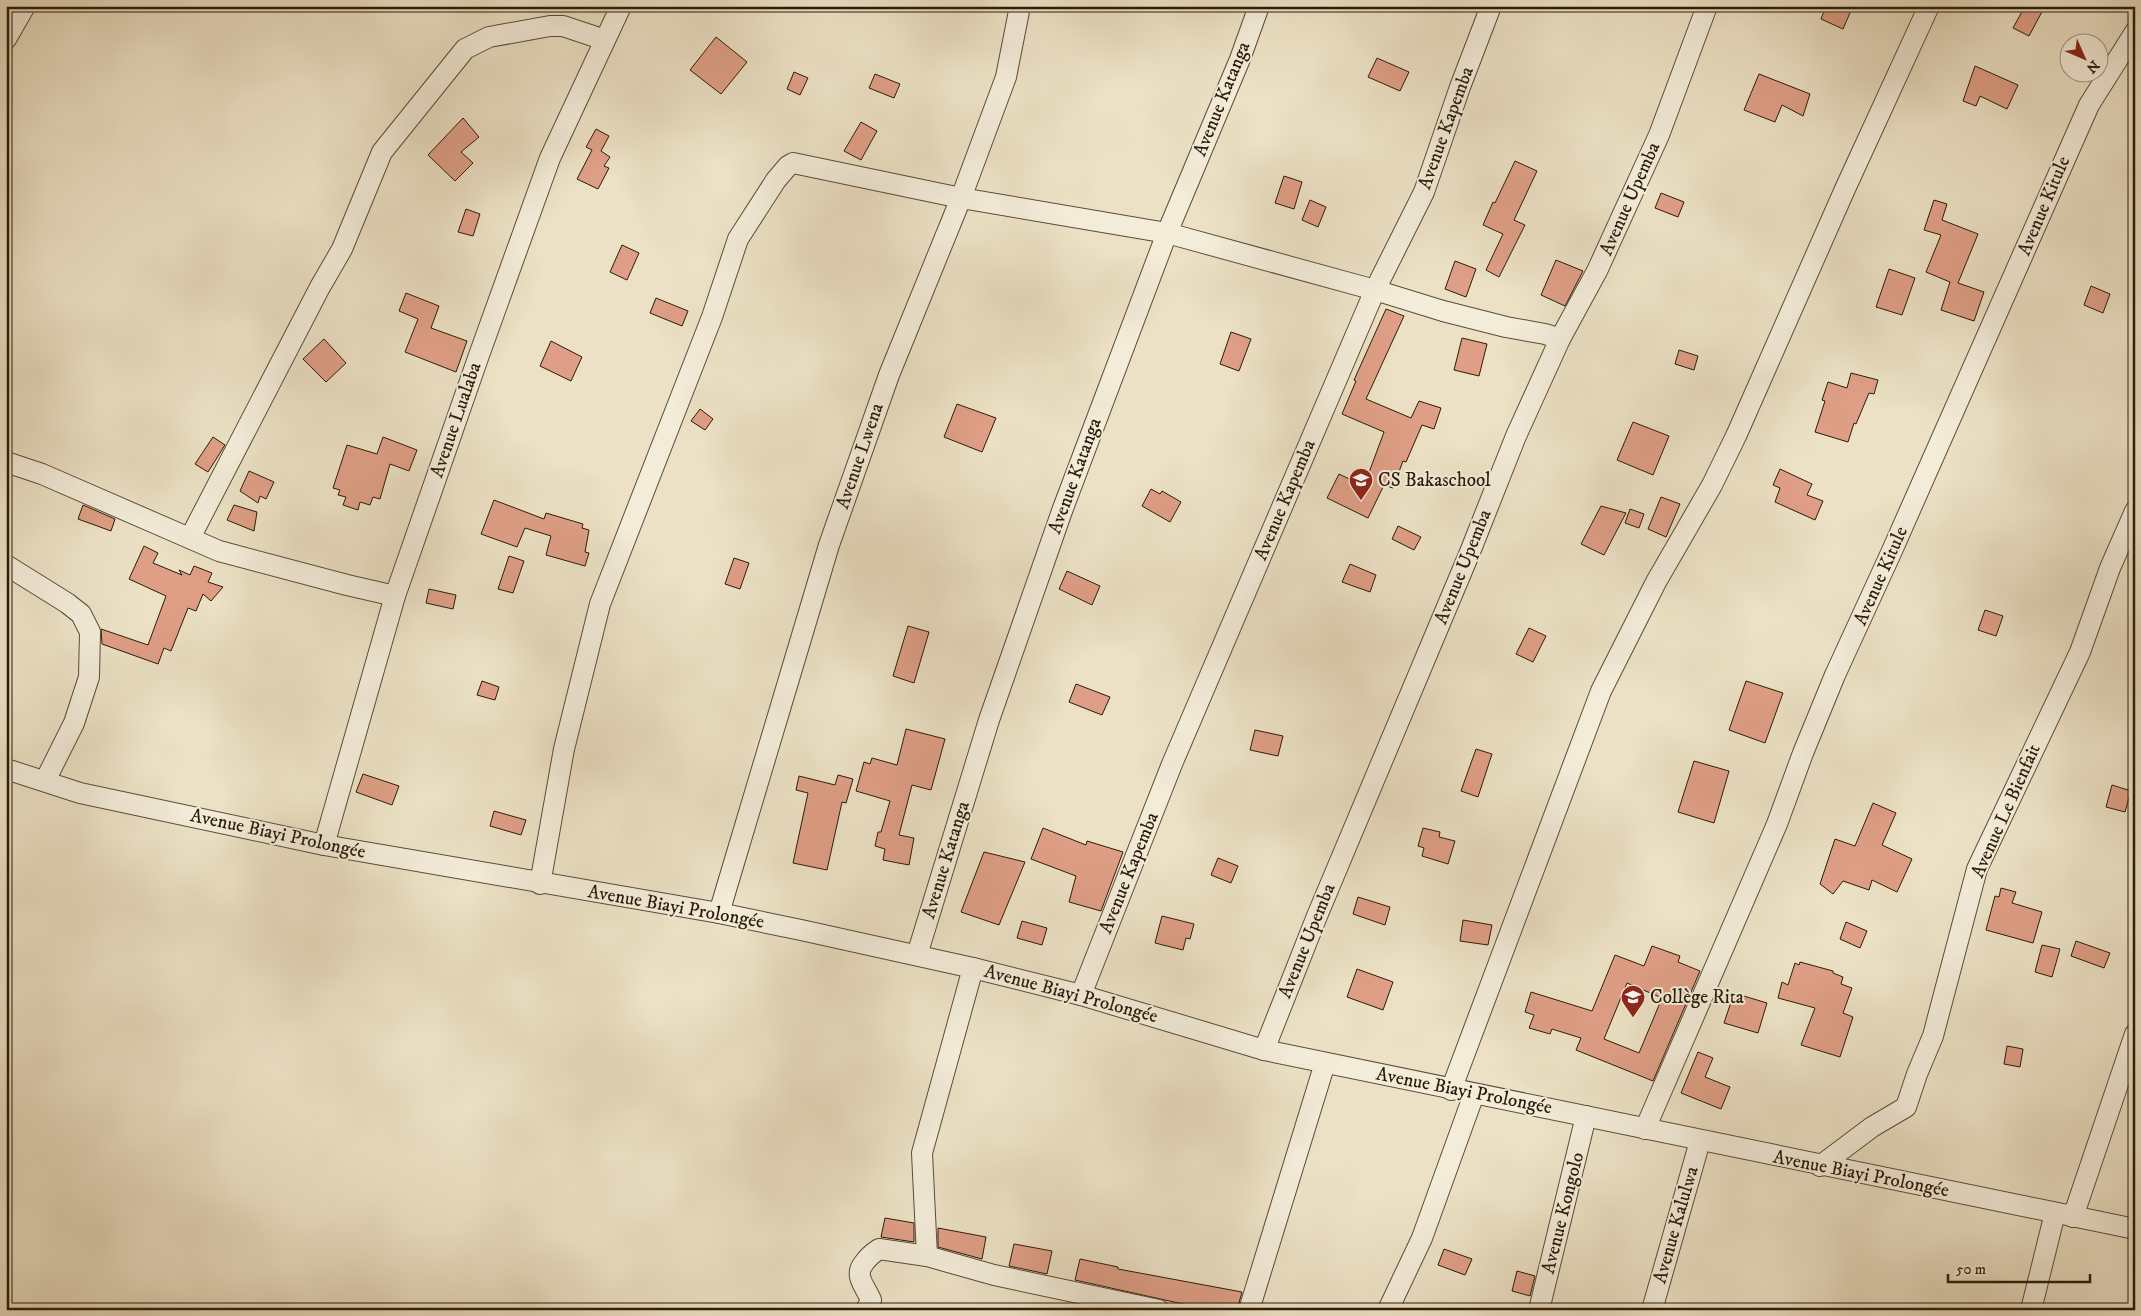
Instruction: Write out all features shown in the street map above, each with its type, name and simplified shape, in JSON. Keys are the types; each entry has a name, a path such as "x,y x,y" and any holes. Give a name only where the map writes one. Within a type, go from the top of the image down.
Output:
{"street":[{"path":"6,39 25,6"},
{"name":"Avenue Lualaba","path":"324,845 395,596 478,358 550,158 621,6"},
{"name":"Avenue Lwena","path":"719,913 829,545 889,375 961,198 1006,77 1020,6"},
{"name":"Avenue Katanga","path":"917,955 995,702 1062,511 1167,233 1240,59 1258,6"},
{"name":"Avenue Kapemba","path":"1081,994 1172,764 1375,290 1424,192 1490,6"},
{"name":"Avenue Upemba","path":"1264,1050 1316,916 1470,552 1516,436 1560,339 1597,271 1658,136 1707,6"},
{"path":"1451,1090 1601,692 1656,582 1712,485 1736,436 1845,189 1929,6"},
{"path":"190,538 320,287 342,249 382,152 456,57 473,43 489,36 550,26 563,26 605,40"},
{"name":"Avenue Kitule","path":"1645,1129 1777,824 1803,753 1836,675 2081,121 2135,32"},
{"path":"540,884 564,749 600,604 712,317 738,239 776,180 793,163 961,198 1167,233 1375,290 1443,311 1560,339"},
{"path":"6,462 42,474 219,551 395,596"},
{"name":"Avenue Le Bienfait","path":"1820,1166 1872,1127 1906,1107 1933,1036 1977,869 2080,652 2110,568 2135,510"},
{"path":"6,565 67,602 81,614 90,632 89,677 74,723 45,781"},
{"name":"Avenue Biayi Prolongée","path":"6,768 80,793 324,845 540,884 719,913 917,955 1081,994 1264,1050 1820,1166 2135,1229"},
{"path":"927,1256 922,1153 973,968"},
{"path":"2031,1310 2064,1215 2135,1034"},
{"path":"1249,1310 1325,1063"},
{"path":"1388,1310 1422,1238 1474,1094"},
{"name":"Avenue Kongolo","path":"1538,1310 1586,1116"},
{"name":"Avenue Kalulwa","path":"1652,1310 1700,1141"},
{"path":"866,1310 871,1300 858,1275 859,1270 873,1253 879,1249 927,1256 994,1275 1158,1310"}],"building":[{"path":"1826,6 1853,6 1843,29 1821,19"},
{"path":"2025,6 2045,6 2029,36 2013,28"},
{"path":"716,37 747,62 721,94 690,70"},
{"path":"1377,58 1409,72 1400,91 1368,77"},
{"path":"1975,66 2018,85 2007,109 1980,96 1976,106 1963,101"},
{"path":"794,72 808,78 800,95 787,89"},
{"path":"875,74 900,84 894,98 869,88"},
{"path":"1759,74 1810,94 1803,116 1782,105 1775,122 1744,110"},
{"path":"463,118 479,137 461,152 473,163 455,181 428,155"},
{"path":"861,122 877,131 861,160 844,151"},
{"path":"596,129 609,136 601,151 610,157 604,166 609,168 598,189 577,179 592,150 586,147"},
{"path":"1515,161 1537,171 1514,220 1525,225 1499,277 1486,270 1503,234 1483,225"},
{"path":"1284,176 1302,182 1294,209 1275,203"},
{"path":"1661,193 1684,202 1678,217 1655,208"},
{"path":"1310,200 1326,207 1318,227 1302,220"},
{"path":"1934,200 1947,204 1942,220 1978,234 1958,283 1984,292 1974,321 1941,310 1950,282 1926,272 1941,235 1924,230"},
{"path":"466,209 480,214 473,236 458,232"},
{"path":"622,245 639,253 627,280 610,272"},
{"path":"1556,260 1583,271 1565,306 1541,295"},
{"path":"1455,261 1476,269 1466,297 1445,289"},
{"path":"1889,269 1915,278 1902,315 1876,307"},
{"path":"2091,286 2110,294 2103,313 2084,305"},
{"path":"406,293 439,306 431,328 467,341 456,372 405,352 418,319 399,311"},
{"path":"656,298 688,311 682,326 650,313"},
{"path":"1386,309 1404,316 1366,399 1411,418 1419,401 1441,408 1434,429 1422,425 1406,462 1403,461 1393,488 1384,485 1368,518 1327,498 1339,474 1364,486 1384,432 1342,414 1356,381 1354,380"},
{"path":"1231,332 1251,339 1239,371 1220,364"},
{"path":"1462,338 1487,344 1479,376 1454,370"},
{"path":"324,339 346,363 326,382 303,359"},
{"path":"551,341 582,357 571,381 540,366"},
{"path":"1679,350 1698,356 1694,370 1675,364"},
{"path":"1851,373 1878,380 1874,394 1869,393 1856,424 1854,423 1848,442 1815,432 1825,401 1822,400 1828,382 1847,388"},
{"path":"957,404 996,418 982,452 944,437"},
{"path":"700,409 713,419 705,430 691,421"},
{"path":"1633,422 1669,436 1653,475 1617,460"},
{"path":"213,437 225,445 208,472 195,464"},
{"path":"383,437 417,450 409,471 390,464 380,499 373,497 370,505 360,502 358,510 343,505 346,497 338,495 340,490 333,488 347,445 377,454"},
{"path":"1780,469 1812,484 1807,495 1823,501 1815,520 1775,502 1780,488 1773,485"},
{"path":"249,471 274,482 266,499 260,496 258,503 240,491"},
{"path":"1151,489 1160,494 1162,491 1181,502 1170,522 1142,506"},
{"path":"1661,497 1680,504 1666,537 1648,529"},
{"path":"494,500 544,519 546,513 583,524 582,528 589,530 585,552 589,553 585,566 546,555 551,536 525,528 517,547 481,534"},
{"path":"83,505 115,519 111,531 78,519"},
{"path":"234,505 257,512 254,531 227,520"},
{"path":"1601,506 1626,513 1604,555 1581,544"},
{"path":"1630,509 1644,514 1639,528 1625,523"},
{"path":"1398,526 1421,537 1414,550 1392,539"},
{"path":"144,546 158,553 153,563 182,575 179,570 190,575 194,566 212,573 208,582 223,587 211,601 203,594 196,611 188,608 171,651 164,648 158,664 102,644 101,629 148,645 166,596 129,579"},
{"path":"509,556 524,561 513,593 498,589"},
{"path":"734,558 749,563 740,589 725,584"},
{"path":"1350,564 1376,575 1370,592 1342,582"},
{"path":"1067,571 1100,586 1092,605 1059,589"},
{"path":"429,589 456,595 453,609 426,603"},
{"path":"1985,610 2003,616 1996,636 1978,630"},
{"path":"908,626 929,632 914,683 893,676"},
{"path":"1529,628 1546,636 1533,662 1516,654"},
{"path":"482,681 499,687 495,700 477,695"},
{"path":"1746,681 1783,693 1765,743 1729,730"},
{"path":"1076,684 1110,697 1102,715 1069,702"},
{"path":"906,729 945,739 931,790 912,785 899,835 914,838 909,865 883,860 885,849 875,846 878,832 881,832 890,801 856,791 864,762 870,764 872,758 897,765"},
{"path":"1255,730 1283,736 1278,756 1250,750"},
{"path":"1476,749 1492,754 1478,797 1461,791"},
{"path":"1694,761 1729,771 1714,823 1678,812"},
{"path":"363,774 399,786 392,805 356,792"},
{"path":"838,775 853,779 846,803 842,802 827,870 793,863 808,793 796,790 799,776 835,785"},
{"path":"2112,785 2131,791 2125,812 2106,807"},
{"path":"1873,803 1896,813 1882,845 1912,859 1897,892 1872,880 1869,890 1843,881 1833,894 1820,884 1835,839 1855,846"},
{"path":"494,811 526,820 521,835 490,826"},
{"path":"1043,828 1086,845 1087,841 1123,852 1101,911 1069,902 1076,876 1031,859"},
{"path":"1423,828 1440,832 1439,837 1455,841 1448,864 1422,856 1424,848 1418,846"},
{"path":"984,852 1025,862 999,925 961,912"},
{"path":"1218,858 1238,866 1231,883 1211,875"},
{"path":"2001,888 2016,892 2012,903 2042,912 2033,943 1986,930 1995,896 1999,897"},
{"path":"1358,897 1390,907 1385,925 1353,914"},
{"path":"1162,916 1194,924 1190,939 1186,938 1183,950 1155,943"},
{"path":"1463,920 1492,925 1488,945 1460,941"},
{"path":"1022,921 1047,928 1042,945 1017,938"},
{"path":"1846,922 1867,931 1860,948 1840,939"},
{"path":"2076,941 2110,953 2104,968 2071,956"},
{"path":"2042,945 2060,949 2052,977 2035,972"},
{"path":"1652,946 1680,956 1678,962 1700,971 1653,1081 1576,1050 1581,1038 1552,1029 1550,1034 1529,1028 1534,1015 1525,1012 1531,992 1592,1011 1615,955 1644,966","holes":["1627,983 1662,998 1639,1053 1604,1039"]},
{"path":"1800,962 1833,971 1833,973 1843,977 1841,984 1852,988 1843,1013 1853,1017 1840,1057 1801,1045 1815,1008 1778,998 1782,982 1788,985 1795,963 1799,965"},
{"path":"1357,969 1393,982 1383,1010 1347,997"},
{"path":"1734,993 1767,1003 1758,1033 1724,1023"},
{"path":"2007,1046 2023,1049 2020,1067 2004,1064"},
{"path":"1698,1052 1713,1058 1705,1077 1730,1087 1721,1109 1681,1093"},
{"path":"885,1218 914,1223 914,1242 881,1237"},
{"path":"938,1228 986,1237 982,1259 938,1247"},
{"path":"1014,1244 1052,1251 1047,1274 1009,1266"},
{"path":"1444,1249 1472,1259 1465,1275 1438,1265"},
{"path":"1080,1259 1118,1267 1118,1269 1242,1292 1237,1310 1210,1310 1075,1280"},
{"path":"1517,1271 1535,1276 1530,1296 1512,1291"}],"place":[{"name":"CS Bakaschool","path":"1361,501"},
{"name":"Collège Rita","path":"1633,1018"}]}
